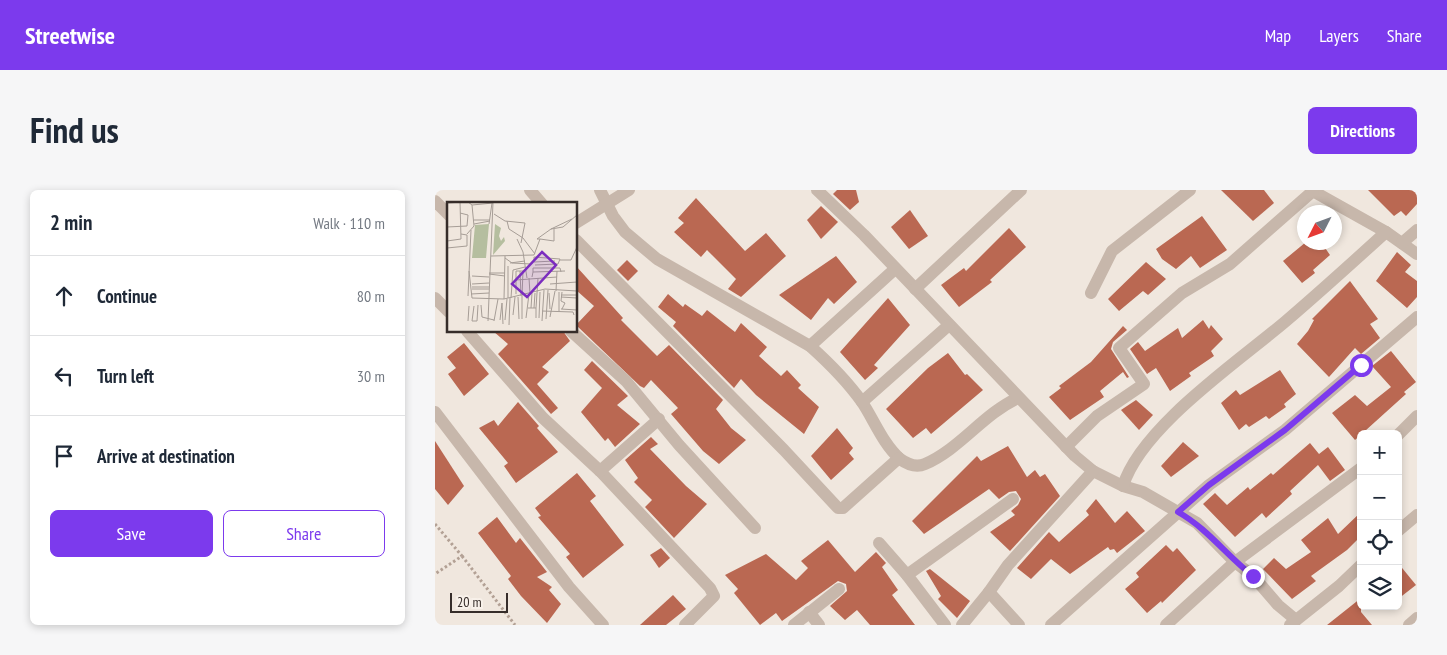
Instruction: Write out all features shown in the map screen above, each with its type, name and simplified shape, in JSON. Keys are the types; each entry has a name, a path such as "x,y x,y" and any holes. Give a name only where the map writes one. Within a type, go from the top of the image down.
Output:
{"street":[{"path":"530,190 540,202"},
{"path":"600,190 625,232 657,259 810,346 827,361 862,402 899,458 916,466 925,464 954,444 992,413 1018,398"},
{"path":"577,221 629,190"},
{"path":"817,190 1066,447 1093,471 1123,486 1143,492 1197,523 1235,562 1253,576 1293,623 1357,569"},
{"path":"915,289 1021,190"},
{"path":"1091,293 1112,251 1190,190"},
{"path":"1066,447 1097,416 1144,384 1119,348 1182,293 1230,264 1318,192 1386,232 1417,254"},
{"path":"435,201 447,213"},
{"path":"1402,243 1417,230"},
{"path":"1123,486 1135,458 1158,432 1199,392 1286,321 1386,232"},
{"path":"577,241 785,450 838,508 843,508 899,458"},
{"path":"810,346 895,269"},
{"path":"435,298 447,310"},
{"path":"1051,625 1170,522 1178,512 1209,485 1285,430 1417,317"},
{"path":"862,402 949,325"},
{"path":"471,332 543,418 600,471 714,594 715,596 685,625"},
{"path":"572,332 626,381 679,445 755,528"},
{"path":"435,412 569,587 603,625"},
{"path":"1402,431 1417,416"},
{"path":"600,471 659,419"},
{"path":"962,625 989,592 1008,564 1093,471"},
{"path":"1166,625 1235,562 1357,471"},
{"path":"907,575 1013,499"},
{"path":"1402,528 1417,515"},
{"path":"879,543 907,575 945,625"},
{"path":"794,625 839,589"},
{"path":"989,592 1019,625"},
{"path":"809,612 819,625"},
{"path":"1409,625 1417,618"}],"path":[{"path":"435,524 515,625"},
{"path":"435,574 462,556"}],"building":[{"path":"837,190 856,190 859,202 850,210 833,194"},
{"path":"1221,190 1264,190 1274,203 1253,221"},
{"path":"1368,190 1417,190 1417,204 1406,216 1401,211 1394,216"},
{"path":"696,198 745,251 766,233 786,256 741,297 728,289 736,279 707,250 701,257 674,232 684,223 678,218"},
{"path":"821,206 838,222 821,239 807,220"},
{"path":"910,210 928,236 909,249 891,227"},
{"path":"1202,216 1227,250 1200,268 1191,256 1176,269 1162,259 1156,249"},
{"path":"1009,228 1026,247 990,280 992,282 959,307 941,285 964,268 966,271"},
{"path":"1297,249 1327,250 1330,255 1313,270 1315,273 1302,283 1283,261"},
{"path":"1397,252 1411,265 1405,272 1417,281 1417,297 1407,308 1376,281"},
{"path":"836,256 857,282 834,304 828,298 811,320 779,295"},
{"path":"627,260 638,271 628,281 617,270"},
{"path":"1146,262 1166,279 1148,295 1143,291 1119,311 1108,299"},
{"path":"577,267 623,318 621,320 657,356 669,345 723,400 716,409 731,428 746,440 719,464 703,451 671,414 678,408 651,380 644,388 640,386 577,326 594,306 577,291"},
{"path":"1350,281 1378,319 1370,324 1380,338 1361,354 1355,348 1329,377 1297,344 1308,331 1314,320 1312,319"},
{"path":"668,294 683,307 685,304 702,316 707,310 735,332 741,323 767,347 759,356 781,376 787,370 801,385 798,388 819,407 804,434 756,395 741,379 734,388 673,326 676,322 658,307"},
{"path":"888,298 910,325 874,365 878,368 865,380 840,352"},
{"path":"1203,320 1209,329 1211,325 1223,339 1211,351 1214,356 1189,373 1191,376 1170,391 1156,368 1147,374 1130,349 1138,342 1145,351 1178,328 1182,338"},
{"path":"1123,326 1127,330 1113,342 1111,349 1129,377 1127,378 1123,372 1100,391 1104,397 1070,420 1049,397 1061,388 1059,386 1091,362"},
{"path":"494,332 564,332 570,341 542,367 549,372 537,384 558,408 551,414 498,354 508,344"},
{"path":"464,343 489,374 464,396 448,374 456,368 447,357"},
{"path":"1391,351 1416,382 1404,392 1406,394 1366,430 1357,430 1357,438 1355,440 1332,413 1355,395 1367,406 1391,387 1372,366"},
{"path":"948,353 965,375 967,374 983,390 931,434 926,428 913,438 886,409 928,368"},
{"path":"592,361 628,396 617,405 640,424 615,447 608,438 605,441 581,412 602,388 584,370"},
{"path":"1280,370 1296,394 1284,404 1286,407 1269,419 1266,416 1249,427 1246,424 1239,430 1221,403 1236,390 1240,395"},
{"path":"1136,400 1153,415 1139,430 1121,410"},
{"path":"518,402 558,452 516,483 504,466 508,463 479,428 494,420 498,426"},
{"path":"837,428 853,448 849,453 854,459 831,480 811,456"},
{"path":"651,437 658,444 650,449 686,486 707,504 674,538 645,507 652,500 634,482 638,478 625,460"},
{"path":"435,441 464,486 448,505 435,489"},
{"path":"1183,442 1199,456 1171,477 1161,466"},
{"path":"1310,443 1319,454 1328,447 1345,470 1330,481 1318,465 1290,491 1292,494 1266,518 1262,513 1235,537 1203,504 1215,493 1227,505 1248,487 1250,490 1271,473 1273,475"},
{"path":"1008,446 1027,477 1035,470 1040,477 1045,474 1060,496 1010,551 990,532 1015,515 1011,511 1018,505 1021,499 1016,491 1009,492 999,499 989,489 924,534 912,521 977,456 981,461"},
{"path":"577,473 596,496 590,501 624,545 583,578 566,557 570,554 538,517 541,516 535,508"},
{"path":"1096,499 1115,523 1127,511 1145,531 1117,553 1114,549 1110,550 1108,547 1070,574 1051,559 1031,579 1017,568 1049,532 1059,542 1089,515 1086,511"},
{"path":"1357,516 1357,540 1347,550 1311,576 1316,581 1292,599 1263,569 1274,558 1286,569 1311,552 1301,540 1328,518 1338,534"},
{"path":"497,517 516,543 520,538 547,572 537,577 552,587 549,590 561,604 547,623 521,596 508,579 511,576 478,533"},
{"path":"828,540 855,572 876,552 886,563 882,567 898,590 892,595 915,625 870,625 857,610 845,620 830,606 847,591 846,584 838,581 782,621 776,613 760,625 734,593 738,589 725,575 766,554 796,580 808,568 801,561"},
{"path":"1166,545 1173,552 1177,548 1196,570 1162,603 1161,601 1147,613 1125,589 1139,577 1136,573"},
{"path":"661,548 670,558 659,568 650,555"},
{"path":"1402,568 1416,585 1402,596"},
{"path":"930,569 970,601 957,618 938,599 941,596 926,571"},
{"path":"673,595 686,609 666,625 640,625"},
{"path":"1357,601 1357,610 1361,610 1372,625 1327,625"}],"route":[{"path":"1253,576 1235,562 1197,523 1178,512 1209,485 1285,430 1361,365"}]}
